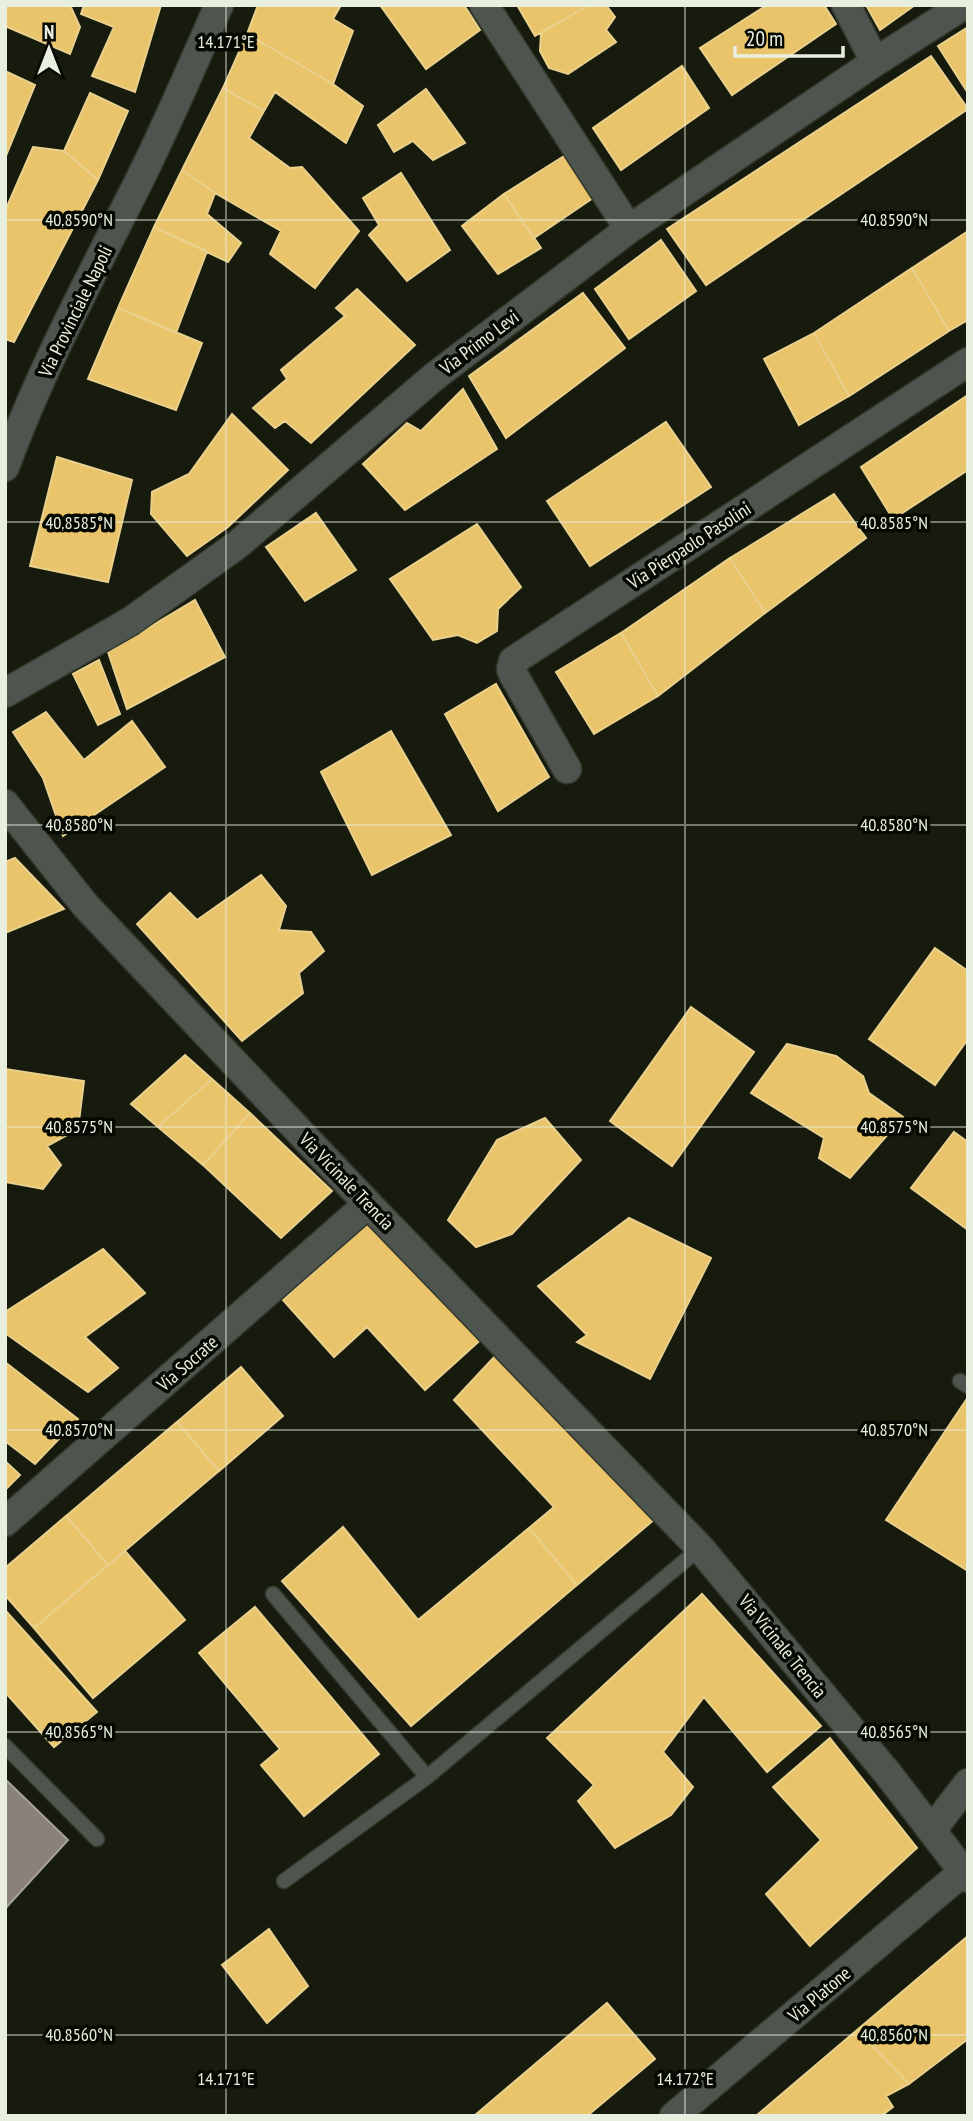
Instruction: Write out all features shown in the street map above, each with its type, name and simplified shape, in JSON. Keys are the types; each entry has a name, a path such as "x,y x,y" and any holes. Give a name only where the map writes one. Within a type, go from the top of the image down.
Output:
{"street":[{"name":"Via Provinciale Napoli","path":"5,467 30,403 70,316 141,177 219,5"},
{"path":"484,5 629,229"},
{"path":"846,5 875,62"},
{"name":"Via Primo Levi","path":"5,693 131,621 237,545 435,376 629,229 964,5"},
{"name":"Via Pierpaolo Pasolini","path":"567,769 513,674 513,661 968,362"},
{"name":"Via Vicinale Trencia","path":"5,804 85,905 701,1548 872,1754 965,1875"},
{"name":"Via Socrate","path":"5,1522 368,1203"},
{"path":"932,1830 968,1783"},
{"name":"Via Platone","path":"674,2116 965,1875"}],"lane":[{"path":"284,1881 427,1777 701,1548"},
{"path":"273,1594 427,1777"},
{"path":"5,1746 97,1839"}],"building: Homes":[{"path":"5,5 70,5 80,27 70,54 5,26"},
{"path":"84,5 161,5 135,92 92,76 114,27 81,14"},
{"path":"258,5 341,5 333,19 353,31 333,84 247,34"},
{"path":"380,5 464,5 480,30 426,69"},
{"path":"517,5 589,5 535,36"},
{"path":"589,5 606,5 615,17 606,30 616,42 568,74 549,68 540,51 541,33"},
{"path":"767,5 824,5 836,24 732,95 700,48"},
{"path":"866,5 915,5 880,30"},
{"path":"968,27 968,93 938,46"},
{"path":"247,34 333,84 363,106 346,143 275,92 264,111 223,88"},
{"path":"931,56 968,109 706,285 667,229"},
{"path":"682,66 709,108 621,170 593,128"},
{"path":"5,71 35,85 5,158"},
{"path":"223,88 264,111 249,138 290,168 302,167 359,231 315,288 270,254 281,231 215,193 182,170"},
{"path":"426,89 465,143 433,160 413,141 394,152 378,125"},
{"path":"90,93 128,111 98,180 64,151"},
{"path":"33,147 64,151 98,180 14,342 5,339 5,211"},
{"path":"564,156 593,198 534,238 504,194"},
{"path":"182,170 215,193 207,214 241,243 228,262 154,227"},
{"path":"401,173 450,250 407,281 369,235 379,225 363,198"},
{"path":"504,194 541,248 498,274 462,226"},
{"path":"154,227 207,251 176,333 118,308"},
{"path":"968,231 968,320 949,331 912,268"},
{"path":"661,240 696,291 629,339 595,289"},
{"path":"912,268 949,331 849,396 814,333"},
{"path":"357,289 415,345 311,443 285,421 275,428 253,408 287,379 281,370 345,316 336,308"},
{"path":"583,293 625,348 506,438 469,376"},
{"path":"118,308 202,343 176,410 88,379"},
{"path":"814,333 849,396 799,425 764,359"},
{"path":"463,389 497,449 405,510 363,464 407,423 421,431"},
{"path":"968,395 968,470 893,519 861,467"},
{"path":"232,414 288,470 228,527 187,556 151,514 152,492 189,474"},
{"path":"666,422 711,487 590,566 547,501"},
{"path":"57,457 132,480 108,582 30,566"},
{"path":"834,494 866,538 765,613 730,558"},
{"path":"316,513 356,570 305,601 266,547"},
{"path":"477,524 521,587 498,609 497,631 477,643 458,635 433,640 390,579"},
{"path":"730,558 765,613 658,696 621,633"},
{"path":"195,600 225,657 127,709 108,652"},
{"path":"621,633 658,696 594,734 556,672"},
{"path":"99,660 120,714 98,725 73,674"},
{"path":"496,684 549,777 498,811 445,714"},
{"path":"46,712 84,760 132,721 165,767 63,836 43,778 13,732"},
{"path":"391,731 451,835 372,875 321,772"},
{"path":"15,858 64,909 5,933 5,862"},
{"path":"261,875 286,906 279,930 311,932 324,951 299,973 303,993 242,1041 137,924 170,893 197,920"},
{"path":"935,948 968,971 968,1039 935,1085 869,1039"},
{"path":"691,1007 754,1052 672,1166 610,1121"},
{"path":"787,1044 836,1056 863,1076 869,1093 903,1117 850,1178 819,1158 824,1138 751,1093"},
{"path":"185,1055 212,1079 158,1127 131,1104"},
{"path":"5,1069 84,1081 78,1129 47,1146 61,1165 43,1189 5,1182"},
{"path":"212,1079 250,1113 203,1165 158,1127"},
{"path":"250,1113 332,1191 281,1238 203,1165"},
{"path":"545,1118 581,1160 512,1234 476,1247 448,1220 497,1140"},
{"path":"954,1132 968,1142 968,1230 911,1188"},
{"path":"376,1216 486,1335 425,1390 367,1327 334,1357 283,1300"},
{"path":"629,1218 711,1258 650,1379 577,1342 587,1335 538,1286"},
{"path":"103,1249 145,1293 85,1337 118,1368 88,1392 5,1333 5,1312"},
{"path":"497,1354 656,1518 577,1585 529,1528 554,1507 454,1400"},
{"path":"5,1362 78,1419 35,1464 5,1441"},
{"path":"241,1367 283,1416 219,1471 177,1422"},
{"path":"968,1397 968,1571 886,1520"},
{"path":"177,1422 219,1471 108,1565 66,1516"},
{"path":"5,1461 20,1475 5,1490"},
{"path":"66,1516 108,1565 34,1628 5,1595 5,1568"},
{"path":"343,1527 418,1620 529,1528 577,1585 411,1726 282,1581"},
{"path":"125,1551 185,1620 93,1698 34,1628"},
{"path":"702,1594 821,1726 767,1772 704,1697 663,1752 693,1787 671,1815 615,1848 578,1801 594,1785 547,1738"},
{"path":"255,1607 379,1754 304,1816 261,1765 280,1749 199,1653"},
{"path":"5,1610 97,1712 54,1747 5,1692"},
{"path":"830,1738 917,1848 810,1946 766,1894 821,1840 773,1787"},
{"path":"269,1929 308,1986 267,2023 222,1965"},
{"path":"968,1936 968,2039 909,2084 857,2030"},
{"path":"607,2003 655,2059 587,2116 474,2116"},
{"path":"857,2030 909,2084 886,2096 893,2107 881,2116 756,2116"}],"building: Industry":[{"path":"5,1779 68,1840 5,1909"}]}
